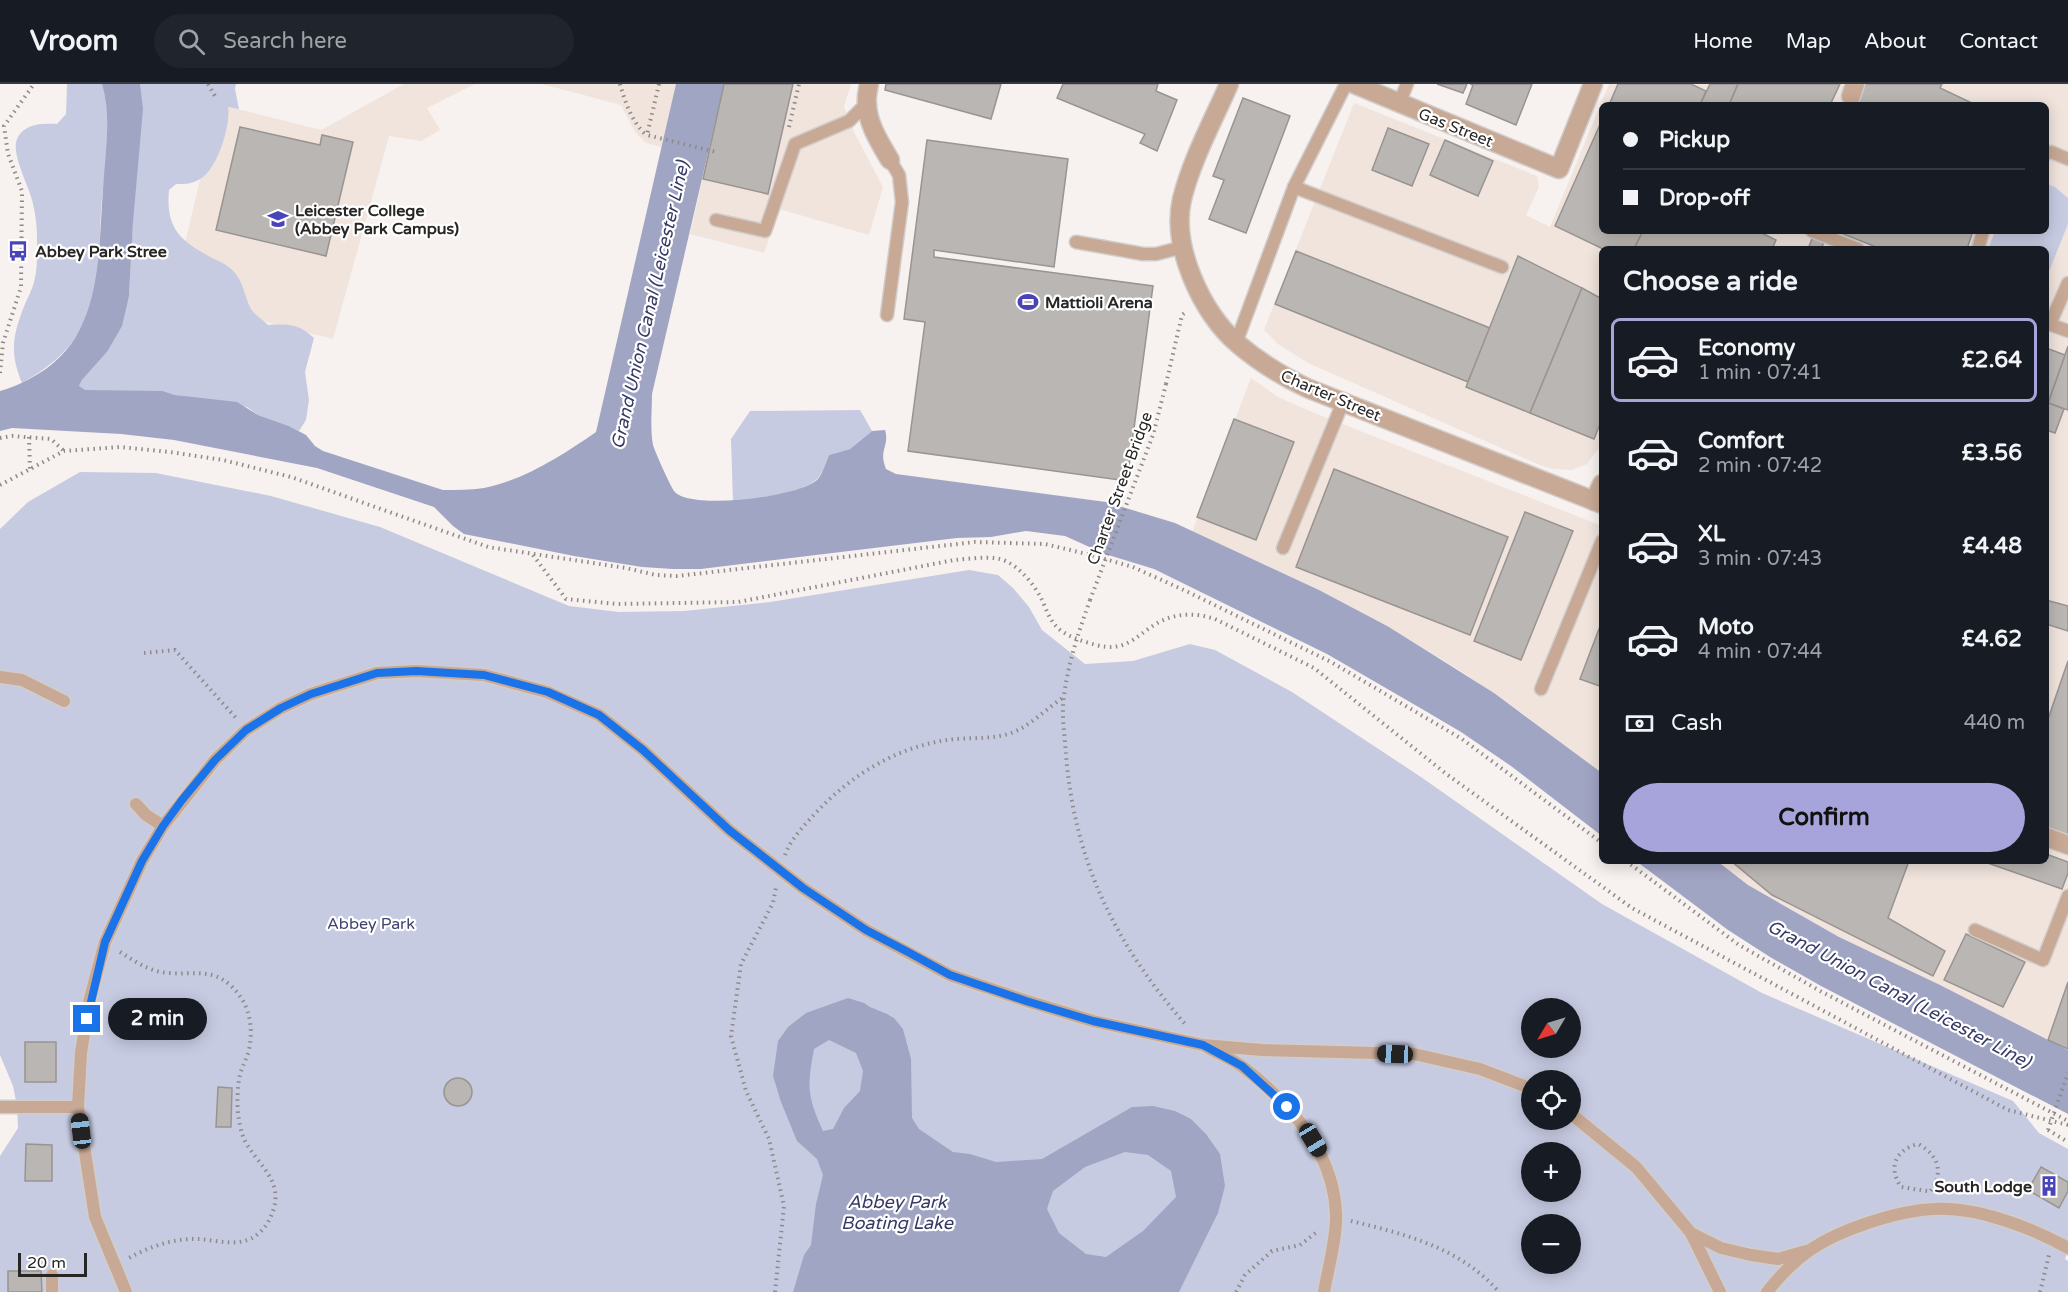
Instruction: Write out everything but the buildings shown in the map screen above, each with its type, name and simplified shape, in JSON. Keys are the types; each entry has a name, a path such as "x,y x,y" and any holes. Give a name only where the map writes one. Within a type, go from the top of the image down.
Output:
{"street":[{"path":"869,84 867,103 871,122 890,160"},
{"name":"Charter Street","path":"1229,84 1189,175 1182,202 1183,247 1190,274 1202,297 1236,342 1278,374 1307,388 1599,497"},
{"name":"Gas Street","path":"1354,84 1559,170 1593,84"},
{"path":"2049,838 2068,845"}],"lane":[{"path":"1236,342 1294,187 1346,84"},
{"path":"1399,104 1407,84"},
{"path":"716,220 765,231 795,144 849,122 867,103"},
{"path":"2049,153 2068,159"},
{"path":"887,315 902,202 900,175 890,160"},
{"path":"1294,187 1502,267"},
{"path":"1820,234 1850,246"},
{"path":"1076,242 1143,254 1156,254 1183,247"},
{"path":"2049,321 2068,283"},
{"path":"2049,323 2068,331"},
{"path":"1283,548 1343,402"},
{"path":"1541,689 1599,548"},
{"path":"126,1292 94,1217 78,1107 84,1032 89,1002 105,942 128,889 163,826 215,760 246,730 281,708 311,694 377,673 416,671 484,675 548,692 599,715 643,750 729,830 803,888 866,930 950,975 1093,1021 1203,1045 1262,1050 1413,1054 1480,1069 1521,1085"},
{"path":"0,677 22,680 64,700"},
{"path":"136,804 146,816 163,826"},
{"path":"1975,930 2043,960 2068,896"},
{"path":"1203,1045 1242,1066 1273,1092 1302,1122 1324,1159 1335,1195 1336,1218 1324,1292"},
{"path":"0,1107 78,1107"},
{"path":"1581,1122 1636,1167 1690,1233 1720,1292"},
{"path":"1690,1233 1721,1248 1778,1259 1810,1250 1844,1233 1878,1220 1937,1209 1964,1211 2015,1223 2054,1239 2068,1248"},
{"path":"1767,1292 1777,1279 1810,1250"},
{"path":"52,1275 52,1292"}],"path":[{"path":"0,373 3,342 21,287 22,191 8,154 4,126 32,84"},
{"path":"208,84 215,96"},
{"path":"620,84 626,103 641,130 647,135 716,152"},
{"path":"647,135 659,84"},
{"path":"795,144 786,143 799,84"},
{"name":"Charter Street Bridge","path":"1202,297 1182,315 1154,435 1077,638 1064,697 1063,720 1069,790 1084,856 1097,889 1112,920 1146,975 1203,1045"},
{"path":"29,437 30,470"},
{"path":"0,438 51,439 64,451"},
{"path":"0,485 64,451 120,447 222,460 301,481 488,547 626,568 656,575 677,576 975,542 1045,544 1133,567 1330,662 1462,739 1599,841"},
{"path":"533,555 566,599 617,604 738,602 954,560 999,559 1011,564 1033,586 1056,627 1097,645 1121,646 1130,643 1155,624 1187,614 1215,619 1314,668 1445,773 1632,908 2008,1110 2068,1123"},
{"path":"144,653 175,650 246,730"},
{"path":"775,1292 784,1206 769,1139 746,1091 731,1036 741,964 772,903 788,847 823,805 869,768 924,745 1012,733 1064,697"},
{"path":"1630,864 1739,945 1822,992 2068,1123"},
{"path":"105,942 146,969 169,974 208,973 220,977 241,997 248,1009 250,1026 248,1053 242,1065 238,1091 241,1130 276,1190 276,1203 270,1221 248,1240 234,1242 197,1239 170,1242 151,1247 114,1267"},
{"path":"2068,1073 2048,1130 2068,1142"},
{"path":"1918,1144 1933,1155 1937,1161 1939,1173 1930,1192 1901,1187 1896,1180 1893,1171 1898,1157 1908,1147 1918,1144"},
{"path":"1930,1192 1937,1209"},
{"path":"1236,1292 1245,1275 1272,1251 1300,1245 1336,1218 1418,1239 1457,1257 1489,1281 1498,1292"},
{"path":"2040,1292 2054,1239"}],"shaded area":[{"name":"Leicester College (Abbey Park Campus)","path":"404,84 475,84 427,108 440,130 421,141 389,136 333,339 172,298 218,104 321,130"},
{"path":"542,84 851,84 844,107 855,134 883,187 869,235 779,209 764,253 690,234 707,159 646,143 635,132 621,105"},
{"path":"1609,84 2068,84 2068,1048 1839,937 1748,885 1721,864 2049,864 2049,246 1599,246 1599,450 1587,464 1572,470 1542,466 1308,363 1278,344 1264,330 1354,103 1537,176 1539,187 1526,215 1550,227 1599,108 1599,234 2049,234 2049,102 1602,102"},
{"path":"1251,378 1278,397 1312,412 1599,525 1599,771 1464,673 1389,627 1319,590 1192,532"}],"green space":[{"path":"67,84 102,84 106,99 108,131 97,277 92,303 75,338 53,362 22,383 15,362 14,343 35,277 37,232 33,204 18,161 16,145 17,139 24,130 40,124 57,124 66,114"},
{"path":"140,84 236,84 239,109 228,107 225,134 214,164 209,172 200,179 190,183 176,184 169,190 169,212 175,228 187,242 236,274 251,309 268,325 293,326 314,338 305,372 309,400 306,420 299,431 258,415 247,407 163,391 92,392 85,391 79,386 107,352 129,296"},
{"path":"2049,185 2068,198 2068,224 2049,270 2049,246 1989,246 1994,234 2049,234"},
{"path":"860,410 872,431 850,449 829,455 816,480 809,485 788,492 733,502 731,439 750,411"},
{"name":"Abbey Park","path":"80,472 156,473 271,496 380,527 569,606 619,612 684,611 770,602 969,570 998,575 1029,607 1042,630 1085,664 1133,661 1190,644 1215,650 1292,692 1421,777 1602,904 1762,993 2013,1101 2039,1133 2068,1149 2068,1250 2065,1259 2068,1261 2068,1292 0,1292 0,1156 18,1128 13,1086 0,1055 0,529 28,502"}],"water":[{"name":"Grand Union Canal (Leicester Line)","path":"102,84 140,84 143,109 129,296 122,326 107,352 79,386 85,390 163,391 175,395 237,402 258,415 306,435 315,446 323,451 443,490 469,490 499,484 528,473 557,458 596,432 676,84 724,84 652,394 653,445 674,491 684,497 721,501 789,492 817,480 829,455 850,449 872,431 885,430 884,463 886,469 896,474 1106,502 1175,523 1319,590 1389,627 1494,693 1599,771 1599,834 1511,766 1461,732 1327,654 1154,569 1105,554 1065,536 1026,531 991,537 957,538 701,569 642,567 464,534 434,507 317,468 174,440 121,434 12,428 0,431 0,391 33,377 59,358 75,338 86,316 93,292 100,240 107,136"},
{"name":"Grand Union Canal (Leicester Line)","path":"1640,864 1721,864 1748,885 1839,937 2068,1050 2068,1114 1821,986 1728,930"},
{"name":"Abbey Park Boating Lake","path":"848,998 894,1018 903,1029 911,1059 912,1118 919,1129 953,1152 970,1154 996,1162 1042,1159 1132,1107 1153,1106 1175,1111 1191,1119 1206,1134 1220,1154 1225,1186 1218,1213 1179,1292 793,1292 804,1255 811,1245 816,1204 823,1175 817,1159 797,1141 773,1076 778,1041 788,1027 806,1013","holes":["829,1040 856,1053 863,1071 860,1091 844,1108 833,1129 823,1131 811,1100 810,1073 814,1049","1125,1152 1148,1155 1171,1171 1176,1197 1143,1231 1106,1257 1086,1254 1059,1233 1047,1209 1053,1191 1085,1167"]}],"place":[{"name":"Leicester College (Abbey Park Campus)","path":"278,219"},
{"name":"Abbey Park Stree","path":"18,251"},
{"name":"Mattioli Arena","path":"1028,302"},
{"name":"South Lodge","path":"2049,1186"}],"route":[{"path":"87,1019 89,1002 105,942 142,861 182,800 215,760 246,730 281,708 311,694 377,673 416,671 484,675 548,692 599,715 643,750 729,830 803,888 866,930 950,975 1026,1001 1093,1021 1203,1045 1242,1066 1287,1107"}]}
